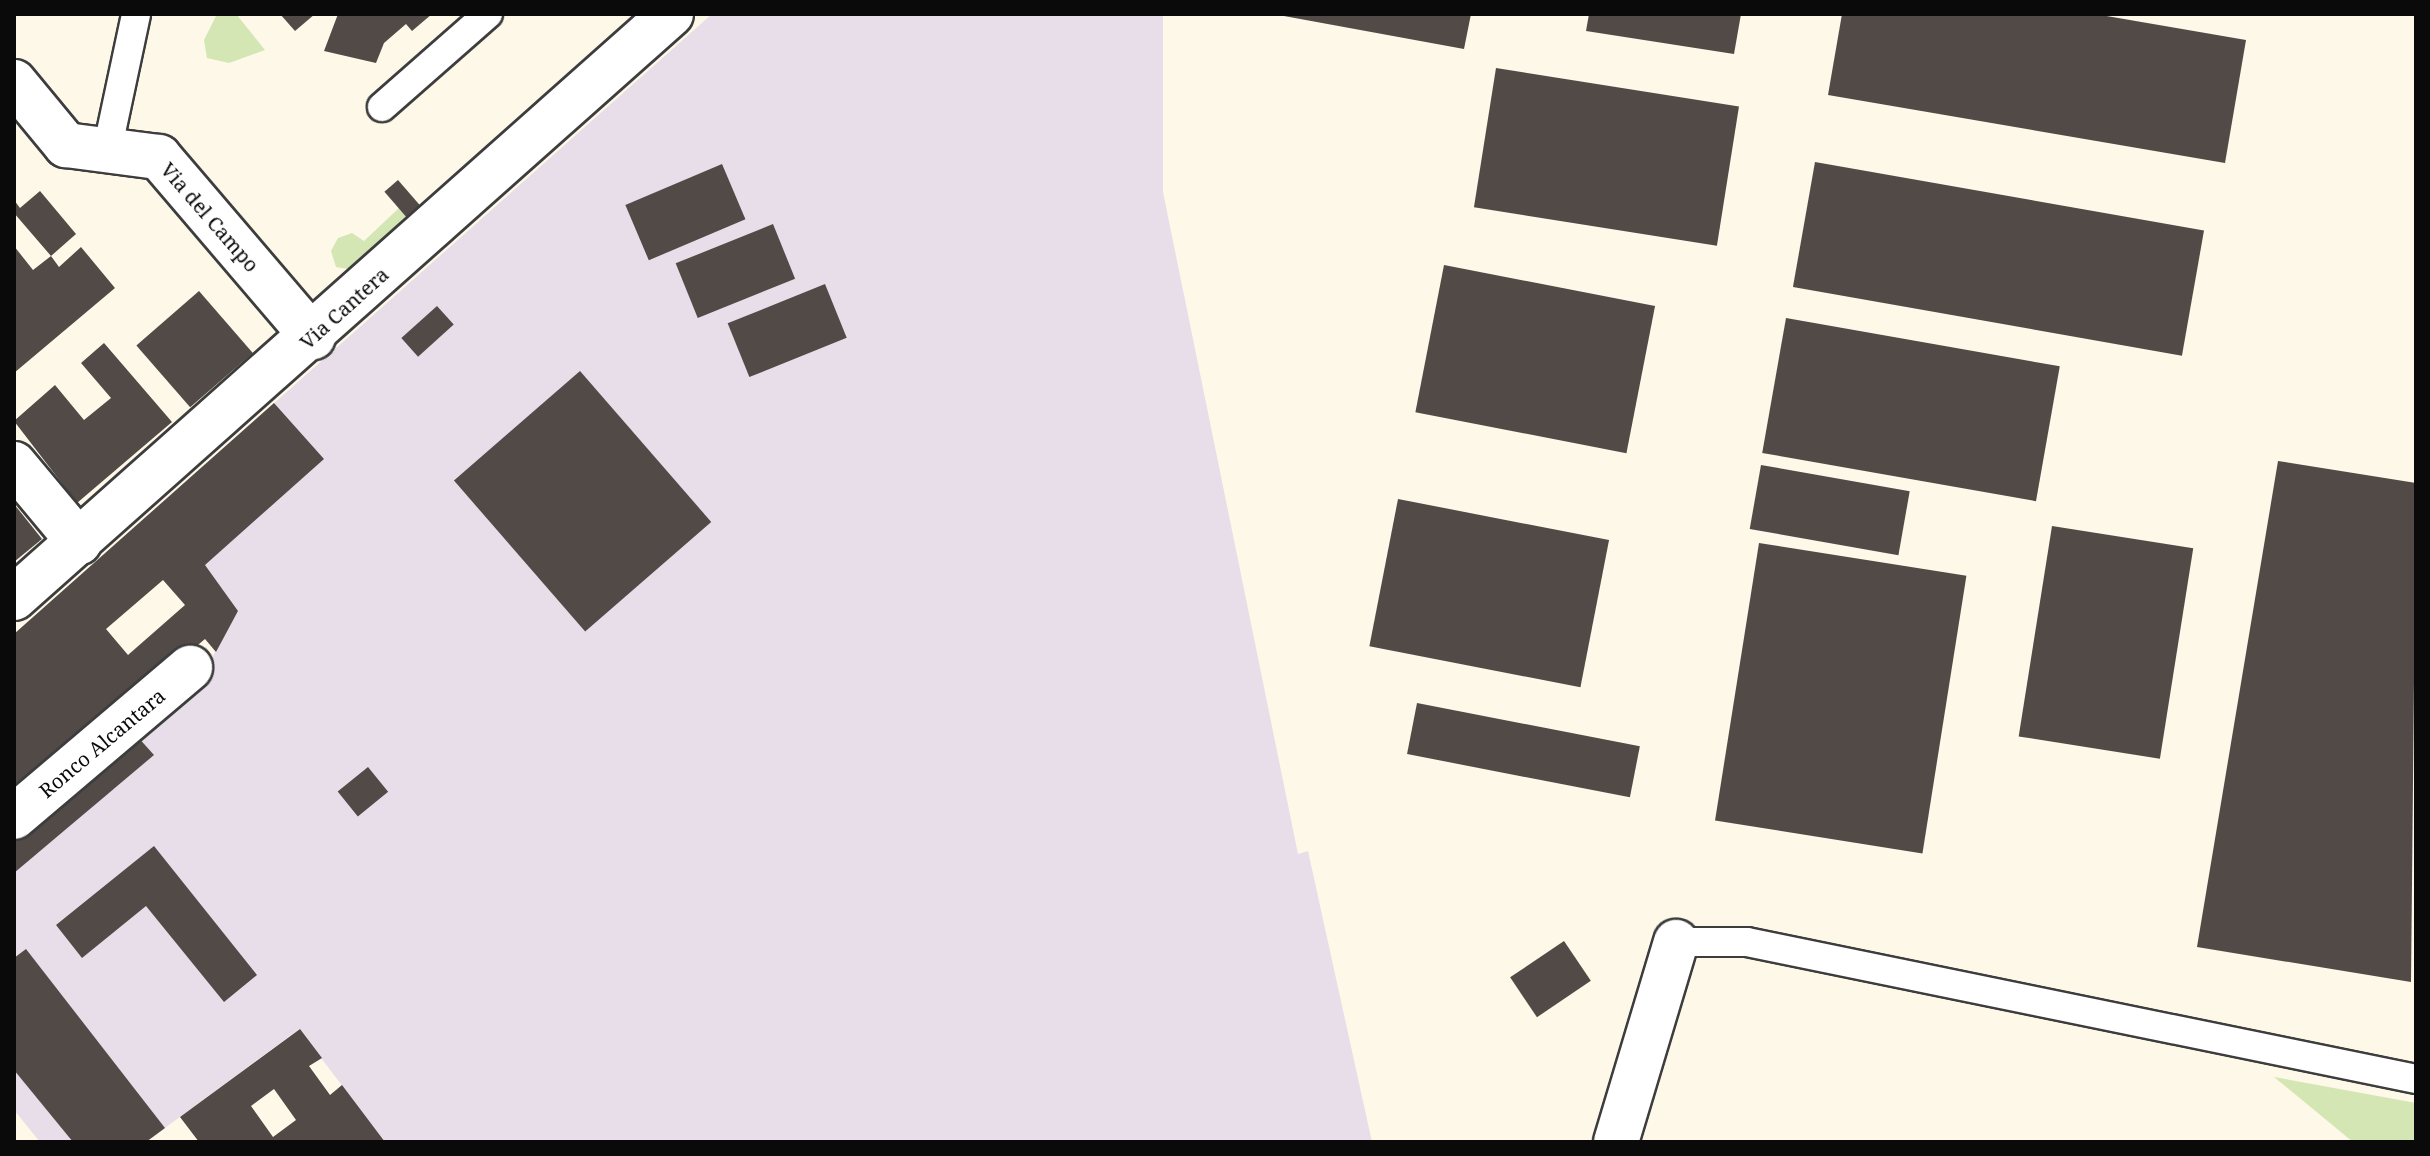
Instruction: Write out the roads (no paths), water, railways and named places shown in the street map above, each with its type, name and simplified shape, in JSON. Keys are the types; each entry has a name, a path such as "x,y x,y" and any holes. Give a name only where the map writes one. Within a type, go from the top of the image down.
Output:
{"street":[{"name":"Via Cantera","path":"14,598 313,337 671,14"},
{"name":"Via del Campo","path":"14,82 66,145 159,157 313,337"},
{"path":"14,464 79,542"},
{"name":"Ronco Alcantara","path":"14,817 190,668"},
{"path":"1616,1142 1676,942"}],"lane":[{"path":"107,151 136,14"},
{"path":"382,107 488,14"},
{"path":"1676,942 1747,942 2416,1079"}]}
